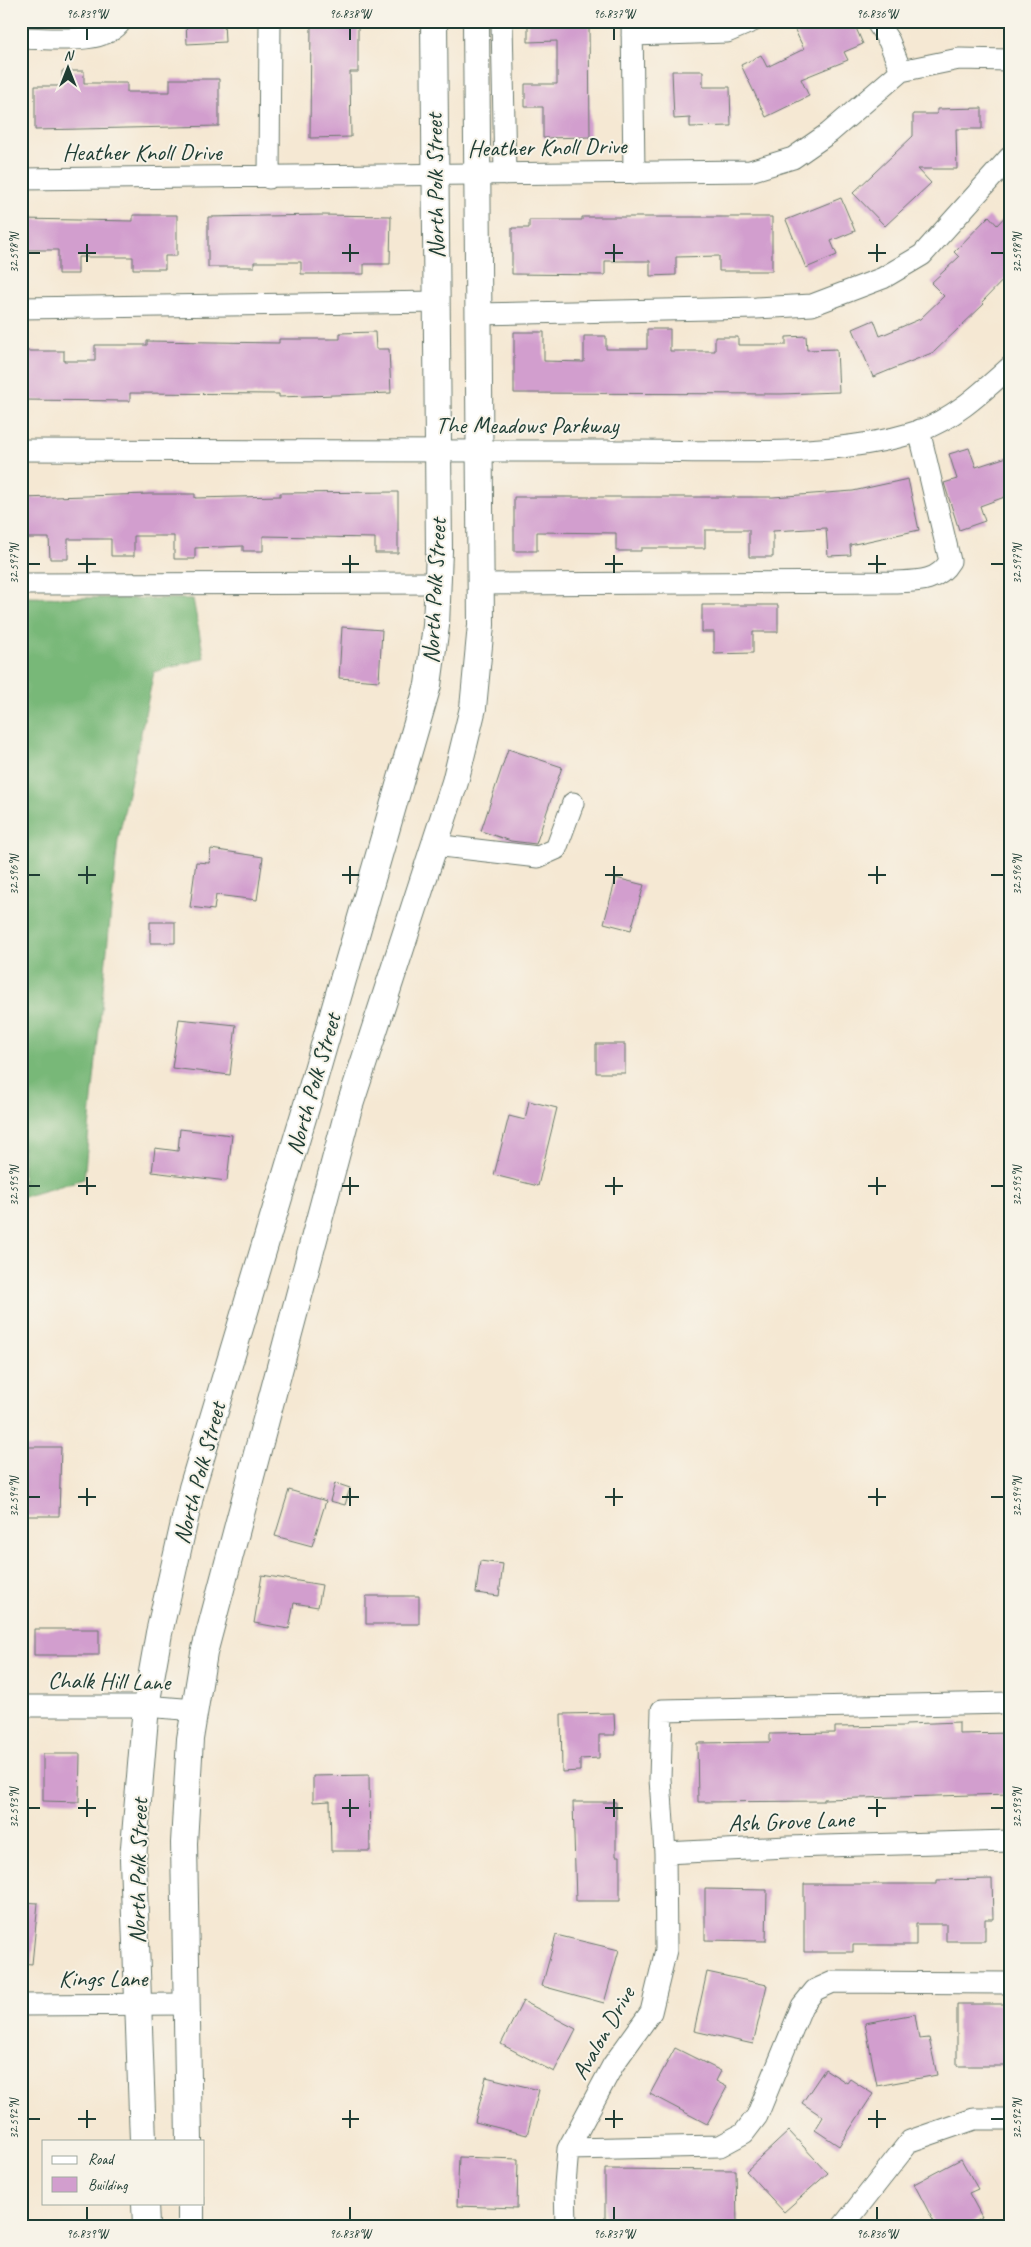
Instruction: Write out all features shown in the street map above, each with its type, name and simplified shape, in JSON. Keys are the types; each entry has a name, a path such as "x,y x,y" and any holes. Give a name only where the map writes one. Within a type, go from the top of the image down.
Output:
{"main road":[{"name":"North Polk Street","path":"143,2140 133,1859 146,1706 159,1633 192,1488 308,1101 428,685 436,626 438,583 438,302 434,175 434,21"},
{"name":"North Polk Street","path":"189,2140 184,1843 190,1739 204,1653 348,1111 455,782 474,708 480,625 476,21"},
{"path":"308,1101 348,1111"},
{"path":"145,2204 146,2226"},
{"path":"191,2204 191,2226"}],"street":[{"path":"21,38 92,38 117,29 121,21"},
{"path":"269,178 270,21"},
{"path":"502,21 505,174"},
{"path":"634,173 632,28 727,32 753,21"},
{"path":"876,21 889,41 901,71"},
{"name":"Heather Knoll Drive","path":"21,179 269,178 750,171 792,158 829,133 901,71 959,59 1010,60"},
{"path":"477,314 756,308 812,304 883,278 922,255 1010,156"},
{"path":"21,308 438,302"},
{"name":"The Meadows Parkway","path":"21,450 438,452 789,450 858,444 920,430 961,410 1010,367"},
{"path":"480,584 893,582 932,578 944,572 950,561 920,430"},
{"path":"21,584 438,583"},
{"path":"434,845 538,857 556,849 573,803"},
{"name":"Avalon Drive","path":"566,2226 565,2185 568,2149 613,2065 651,2012 666,1950 665,1853 660,1779 662,1710 1010,1703"},
{"name":"Chalk Hill Lane","path":"21,1706 146,1706 195,1710"},
{"name":"Ash Grove Lane","path":"665,1853 788,1847 1010,1841"},
{"path":"568,2149 720,2146 744,2133 757,2116 802,2006 816,1990 833,1982 1010,1983"},
{"name":"Kings Lane","path":"21,2005 186,2004"},
{"path":"843,2226 910,2140 974,2119 1010,2119"}],"green space":[{"path":"21,597 193,599 204,658 154,672 118,840 84,1179 23,1197"}],"building":[{"path":"186,21 224,21 225,42 187,44"},
{"path":"311,21 358,21 358,72 350,72 351,137 310,138"},
{"path":"528,21 589,21 590,137 543,138 543,107 525,107 525,84 557,84 557,41 528,42"},
{"path":"803,21 853,21 863,44 844,52 848,60 801,79 809,96 766,117 741,65 761,55 767,67 804,49 793,26"},
{"path":"62,71 84,71 84,83 127,83 127,92 170,92 170,79 219,79 219,126 35,130 35,86 62,86"},
{"path":"672,71 703,71 703,87 730,87 731,126 690,127 690,118 674,119"},
{"path":"982,108 982,129 956,129 957,169 918,169 931,183 885,226 853,193 913,136 913,114 937,114 937,109"},
{"path":"841,198 855,231 831,241 837,255 806,268 786,220"},
{"path":"1010,211 1010,273 982,302 984,304 934,352 873,377 853,329 874,320 880,336 920,319 944,296 931,283 959,257 954,252 989,216 997,225"},
{"path":"133,215 177,215 177,256 165,256 165,269 133,269 133,257 78,257 78,274 58,274 58,250 21,250 21,219 133,221"},
{"path":"391,216 390,264 364,264 364,274 301,274 301,262 254,262 254,267 208,267 208,217"},
{"path":"582,217 772,217 772,271 719,271 719,256 676,257 676,275 650,276 650,261 605,261 605,275 512,274 512,228 529,228 529,220 582,220"},
{"path":"647,329 670,329 670,351 715,351 715,337 738,337 738,345 786,345 786,337 806,336 807,350 837,349 839,392 781,394 514,393 514,332 544,332 544,361 584,362 584,336 606,336 606,349 647,349"},
{"path":"375,332 376,349 389,349 391,393 279,397 279,394 130,393 130,401 21,400 21,351 64,351 64,361 95,361 95,345 147,345 147,341 279,343 279,339 340,339 340,333"},
{"path":"969,448 976,467 1010,456 1010,495 980,506 985,521 959,530 944,483 957,479 949,454"},
{"path":"908,479 919,530 850,545 851,555 828,556 826,528 773,531 773,557 749,557 749,530 705,530 705,548 641,548 641,551 616,551 616,533 537,532 537,551 514,551 514,497 773,497 853,491"},
{"path":"398,492 398,553 375,553 375,538 263,536 263,551 243,551 243,546 195,548 195,559 174,559 174,536 134,536 134,556 111,556 111,539 68,539 68,559 50,559 49,538 23,538 22,498 195,494 195,498 280,496 280,493"},
{"path":"702,605 778,605 778,632 753,632 753,653 714,654 714,632 702,632"},
{"path":"342,627 382,630 379,681 339,678"},
{"path":"508,749 562,767 536,844 511,841 481,831"},
{"path":"211,849 263,857 257,900 216,895 214,910 190,907 196,862 209,863"},
{"path":"616,878 644,885 631,930 604,923"},
{"path":"150,922 175,922 175,943 150,943"},
{"path":"179,1019 236,1025 230,1075 172,1068"},
{"path":"596,1044 625,1044 625,1073 596,1073"},
{"path":"529,1101 557,1108 538,1186 494,1175 509,1116 525,1120"},
{"path":"180,1129 232,1135 227,1181 152,1172 155,1148 178,1151"},
{"path":"21,1447 61,1447 59,1516 21,1516"},
{"path":"335,1483 350,1488 345,1505 330,1501"},
{"path":"289,1490 326,1501 312,1546 275,1536"},
{"path":"480,1561 503,1564 499,1596 476,1593"},
{"path":"262,1575 322,1585 318,1607 294,1603 289,1629 254,1623"},
{"path":"366,1596 419,1596 419,1624 366,1624"},
{"path":"34,1629 99,1629 99,1655 34,1655"},
{"path":"614,1713 615,1735 599,1735 599,1758 580,1759 580,1771 562,1772 561,1714"},
{"path":"959,1722 959,1734 1010,1733 1010,1794 824,1799 824,1801 698,1802 697,1743 770,1742 770,1734 835,1733 835,1727 906,1726 906,1724"},
{"path":"43,1754 80,1754 79,1802 43,1801"},
{"path":"369,1775 370,1851 331,1851 330,1801 313,1802 313,1776"},
{"path":"573,1802 616,1802 616,1856 620,1856 620,1901 576,1901"},
{"path":"992,1879 993,1919 985,1919 985,1941 946,1941 946,1924 916,1924 916,1945 853,1945 853,1952 804,1952 804,1884 937,1884 937,1880"},
{"path":"705,1889 767,1890 766,1941 705,1940"},
{"path":"21,1902 38,1903 32,1964 21,1963"},
{"path":"556,1935 619,1950 604,2003 542,1986"},
{"path":"707,1972 767,1985 753,2044 694,2031"},
{"path":"523,2001 576,2029 554,2072 501,2044"},
{"path":"957,2004 1006,2004 1006,2066 957,2066"},
{"path":"915,2014 919,2039 929,2038 937,2075 877,2086 865,2023"},
{"path":"675,2048 721,2071 716,2081 727,2087 707,2124 650,2094"},
{"path":"825,2069 847,2083 850,2079 873,2094 839,2146 815,2130 823,2117 802,2103"},
{"path":"486,2077 539,2090 527,2135 475,2122"},
{"path":"789,2131 828,2173 784,2212 746,2171"},
{"path":"459,2157 518,2159 517,2208 457,2206"},
{"path":"961,2159 978,2189 969,2193 982,2217 967,2226 936,2226 914,2184"},
{"path":"605,2169 736,2170 737,2226 605,2226"}]}
